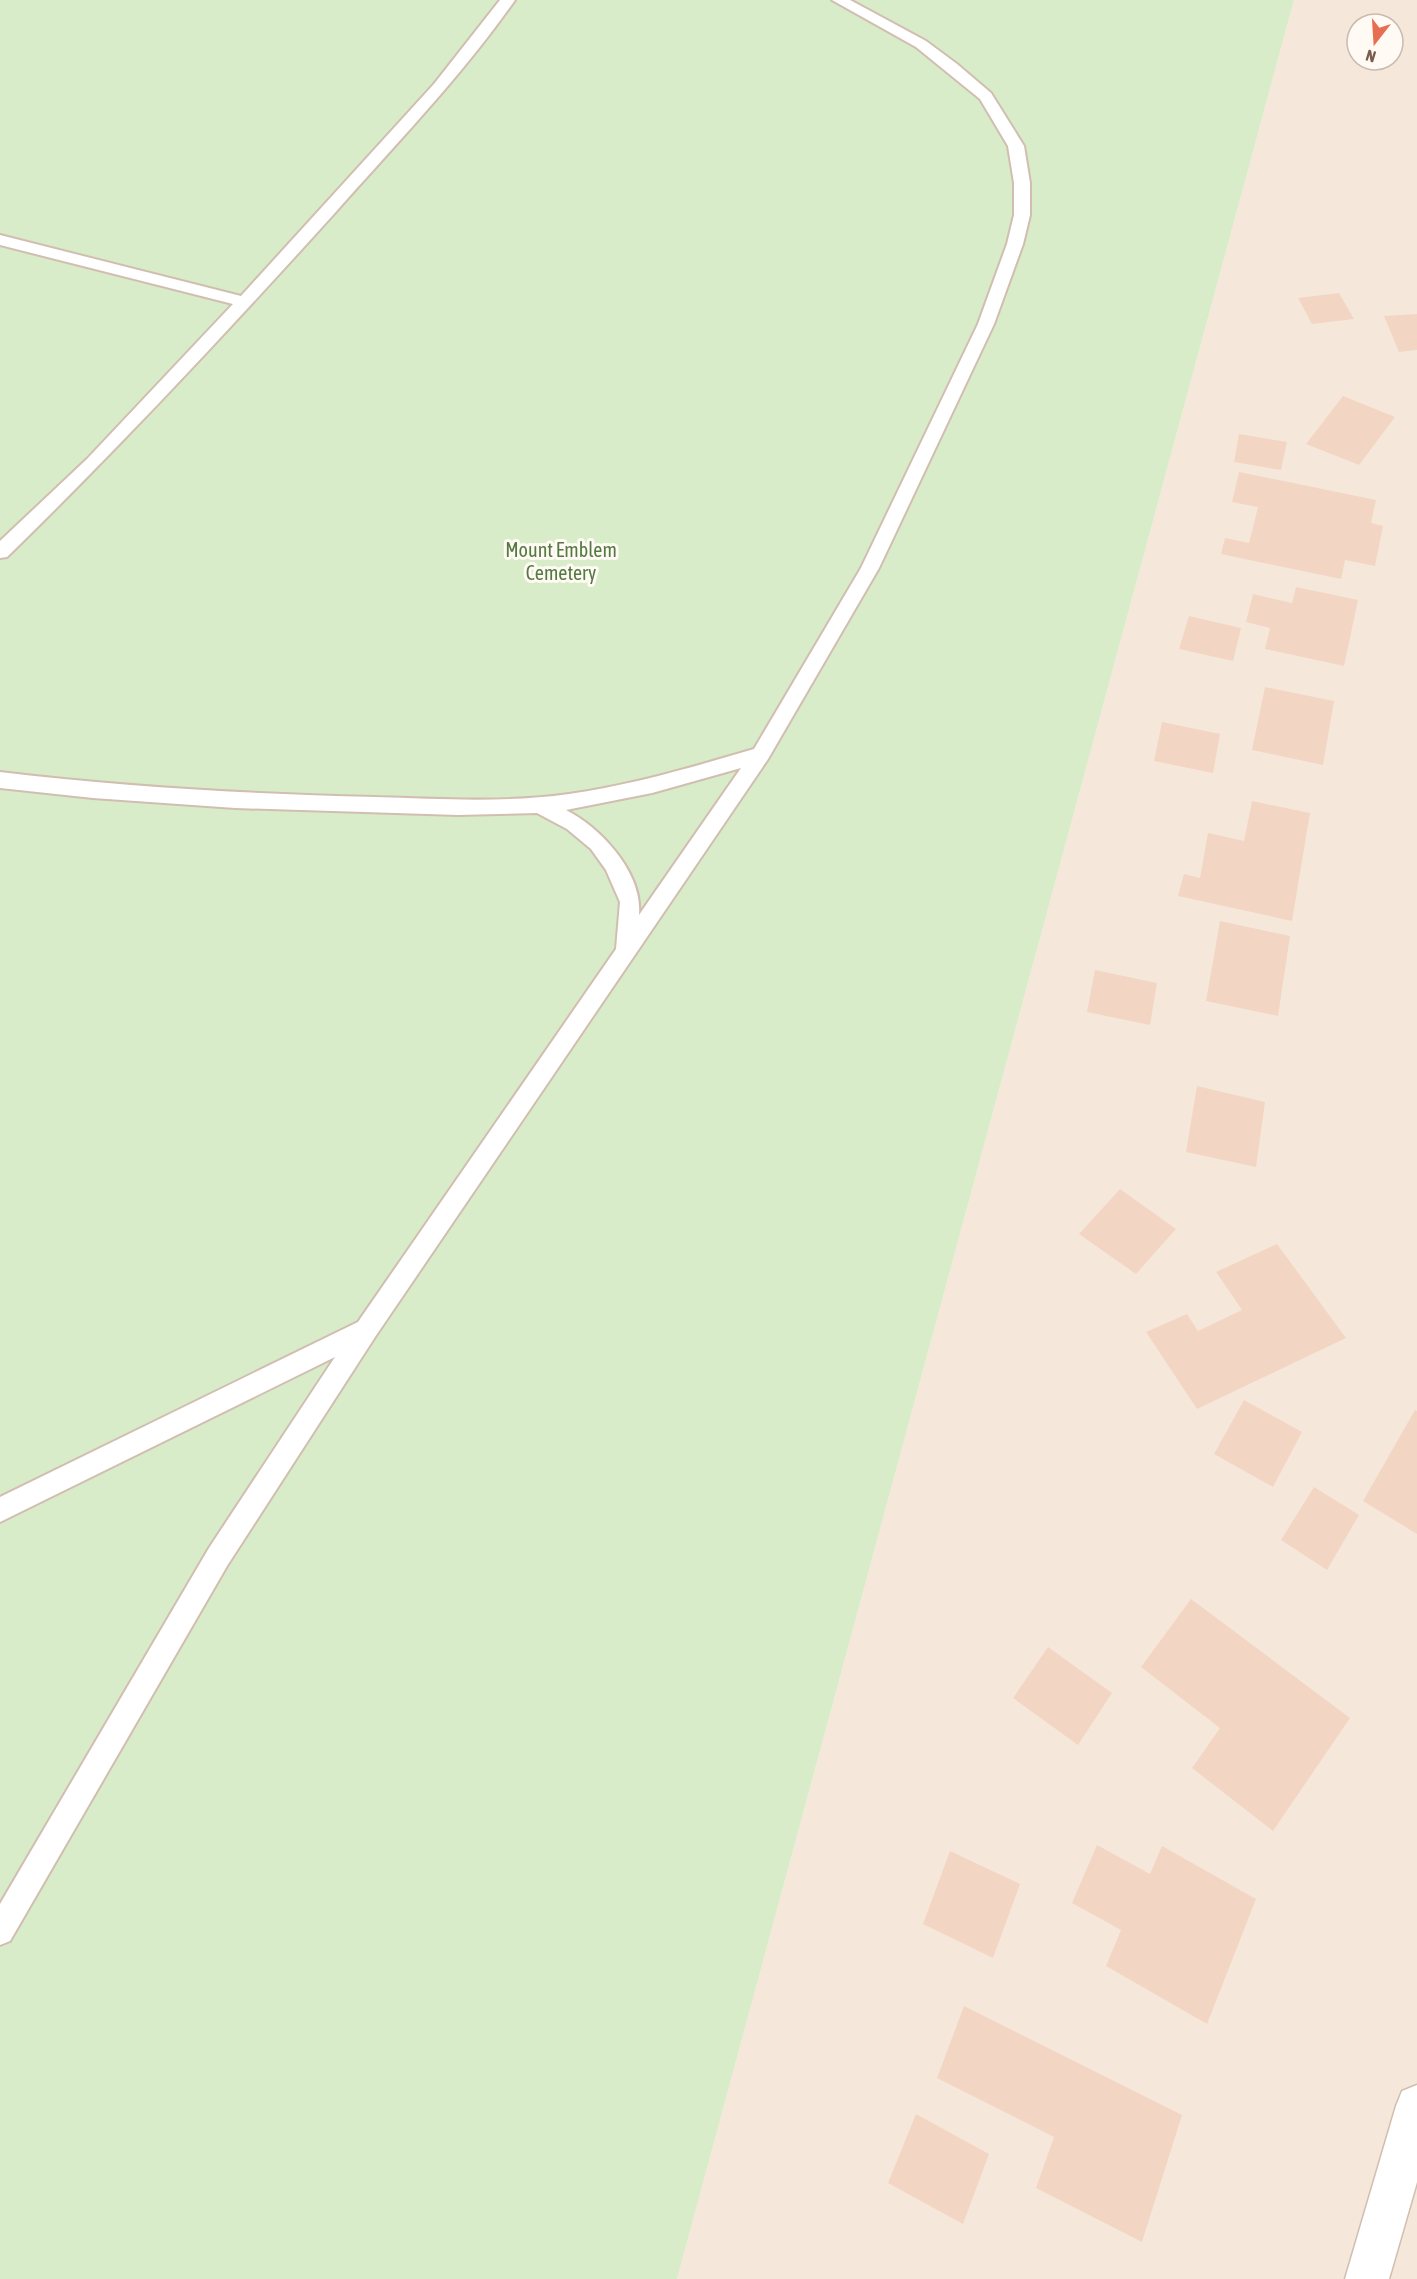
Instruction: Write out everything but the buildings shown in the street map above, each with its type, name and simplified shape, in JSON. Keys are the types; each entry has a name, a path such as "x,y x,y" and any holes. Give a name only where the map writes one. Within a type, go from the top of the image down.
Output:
{"street":[{"path":"1367,2279 1417,2106"}],"lane":[{"path":"0,552 93,463 245,302 439,87 508,0"},
{"path":"0,1931 218,1557 367,1329 761,754 870,568 986,324 1015,244 1022,215 1022,183 1016,146 986,96 921,44 839,0"},
{"path":"0,240 245,302"},
{"path":"0,780 146,793 316,804 539,805 615,794 677,780 761,754"},
{"path":"539,805 574,823 598,843 615,866 630,902 626,951"},
{"path":"0,1510 367,1329"}],"shaded area":[{"path":"1294,0 1417,0 1417,2279 677,2279"}],"green space":[{"name":"Mount Emblem Cemetery","path":"0,0 1294,0 677,2279 0,2279"}]}
